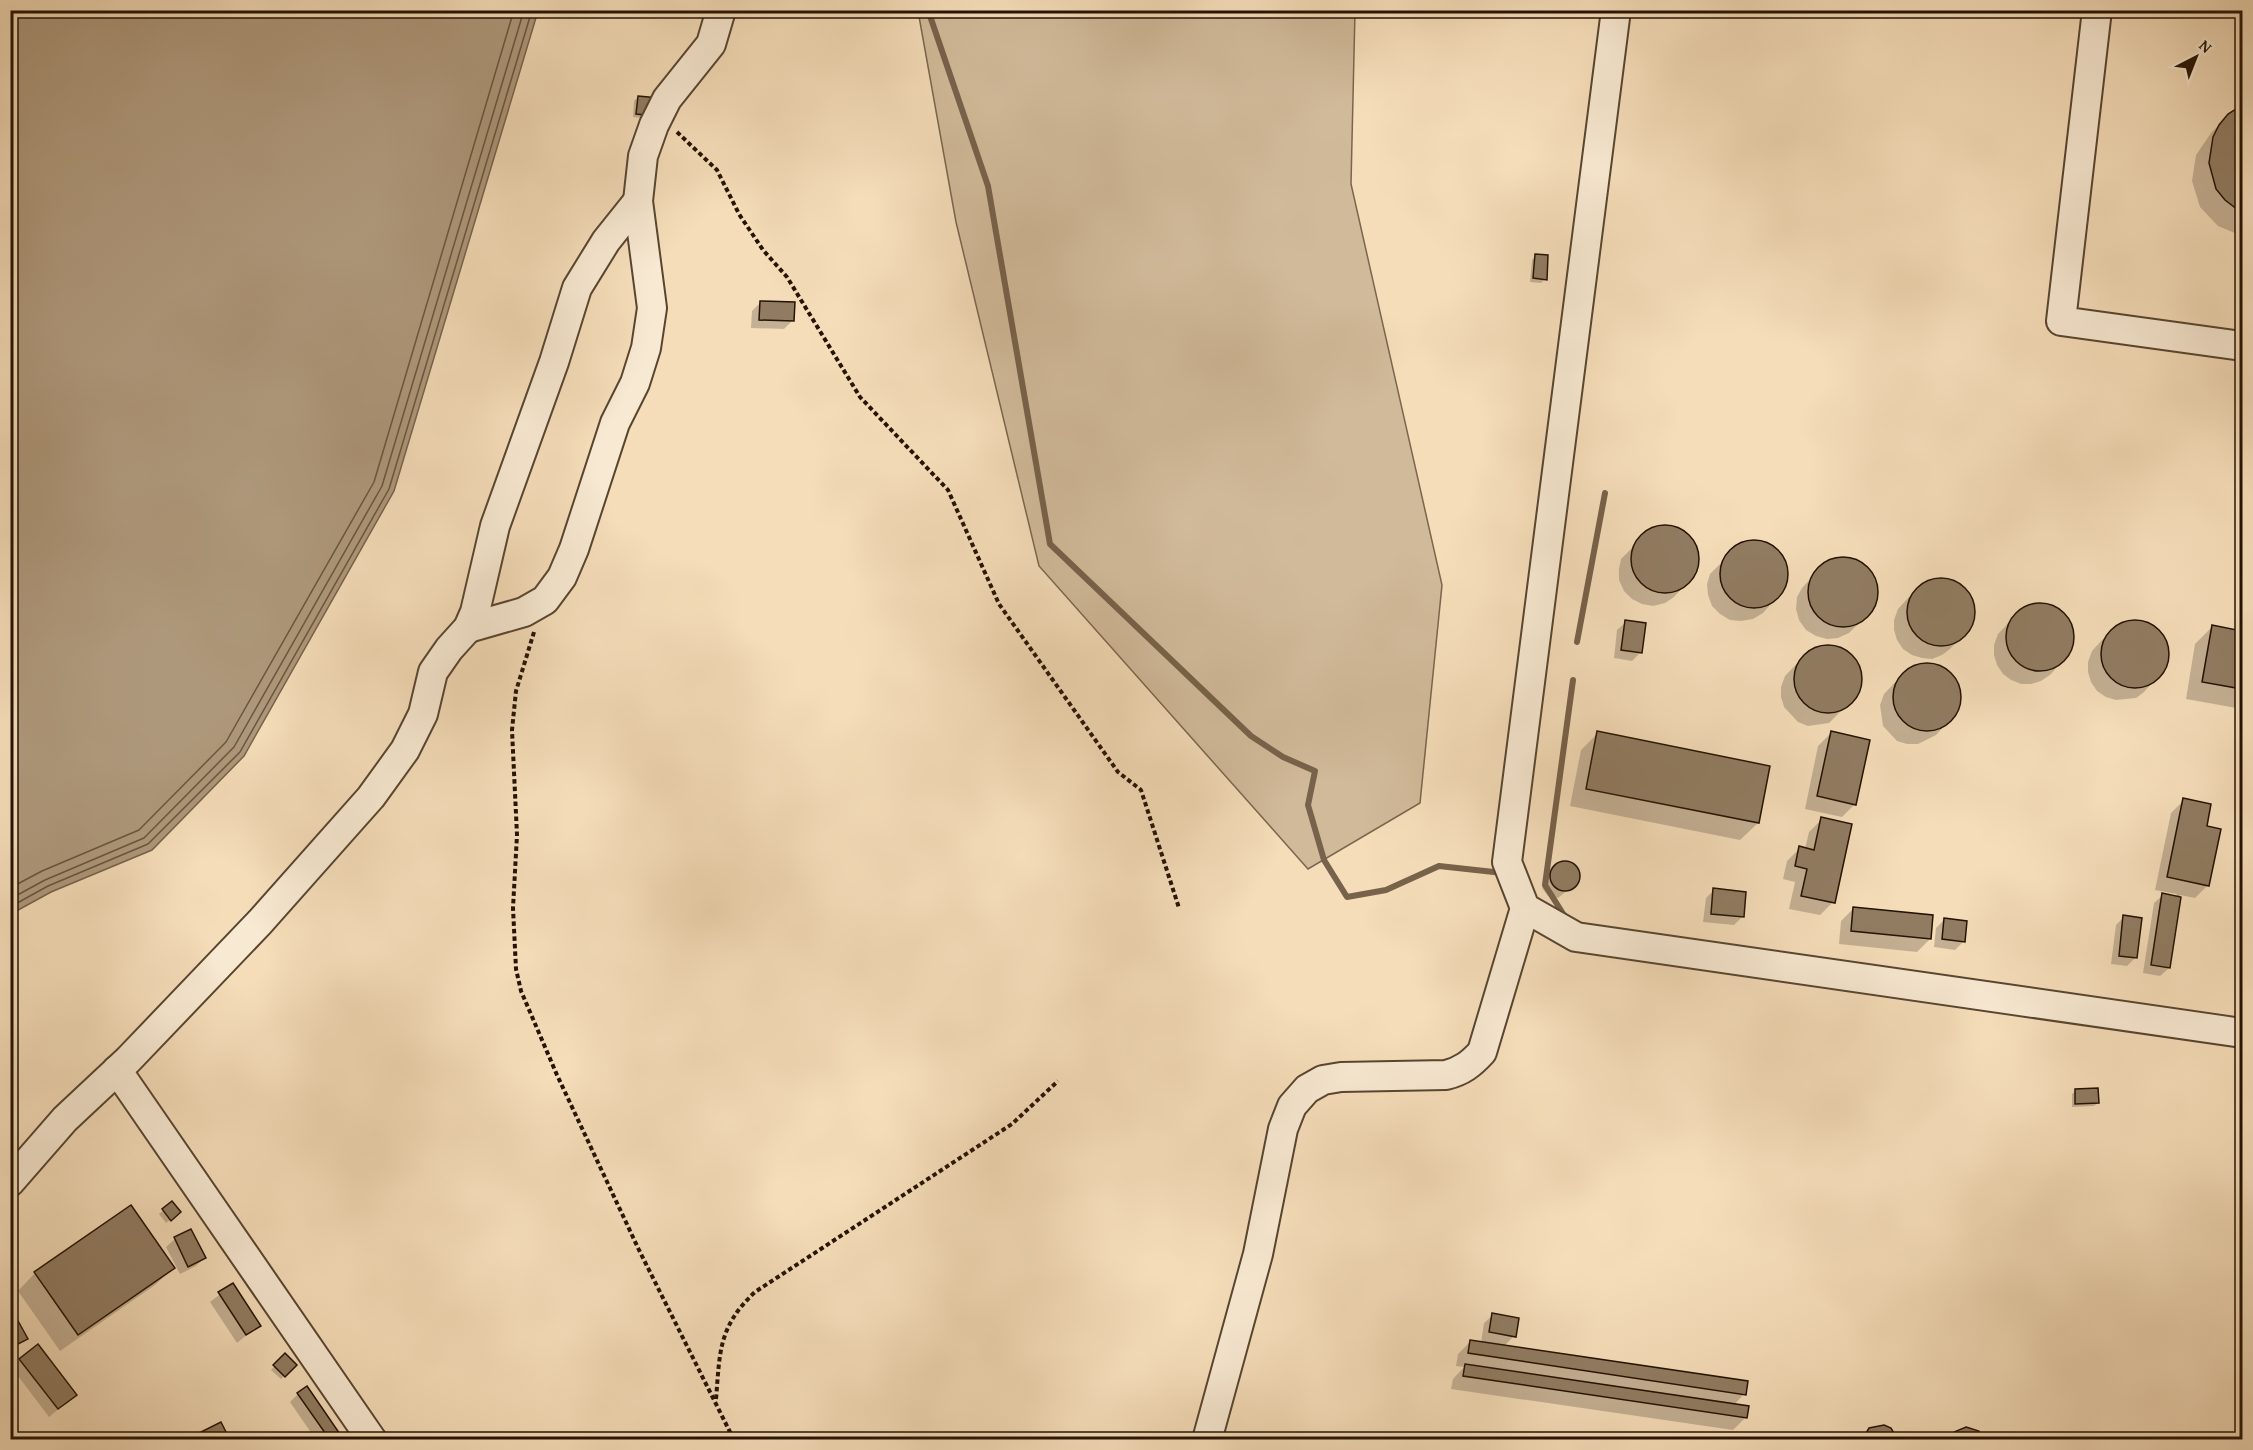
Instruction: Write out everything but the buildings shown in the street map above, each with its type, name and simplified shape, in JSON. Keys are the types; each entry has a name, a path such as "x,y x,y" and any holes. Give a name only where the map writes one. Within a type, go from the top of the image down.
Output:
{"street":[{"path":"468,628 524,612 545,600 562,577 574,549 615,423 635,383 646,348 652,308 638,201 643,156 667,99 711,44 721,10"},
{"path":"1207,1440 1258,1254 1283,1129 1292,1106 1307,1089 1323,1080 1341,1077 1446,1075 1459,1072 1472,1063 1482,1052 1525,908 1507,861 1616,10"},
{"path":"2097,10 2061,321 2242,346"},
{"path":"10,1182 65,1119 117,1070 260,922 382,783 405,750 423,714 437,664 468,628 475,612 495,526 554,362 577,288 606,242 638,201"},
{"path":"1525,908 1576,937 2242,1033"},
{"path":"117,1070 372,1440"}],"path":[{"path":"659,115 717,170 739,214 763,250 787,277 860,397 948,490 999,604 1118,772 1141,790 1179,908"},
{"path":"545,600 516,691 512,730 517,834 513,908 516,969 521,992 639,1250 734,1440"},
{"path":"716,1401 720,1344 742,1305 755,1292 1012,1124 1058,1082"}],"shaded area":[{"path":"918,11 1355,11 1351,184 1442,585 1420,803 1308,869 1039,566 956,222"}],"water":[{"path":"11,10 538,11 394,491 244,756 152,850 51,892 11,914"}],"waterway":[{"path":"928,10 988,186 1050,544 1251,736 1283,757 1315,771 1308,805 1324,860 1347,897 1386,890 1439,866 1503,873"},
{"path":"1577,642 1605,493"},
{"path":"1567,920 1545,885 1573,680"}]}
